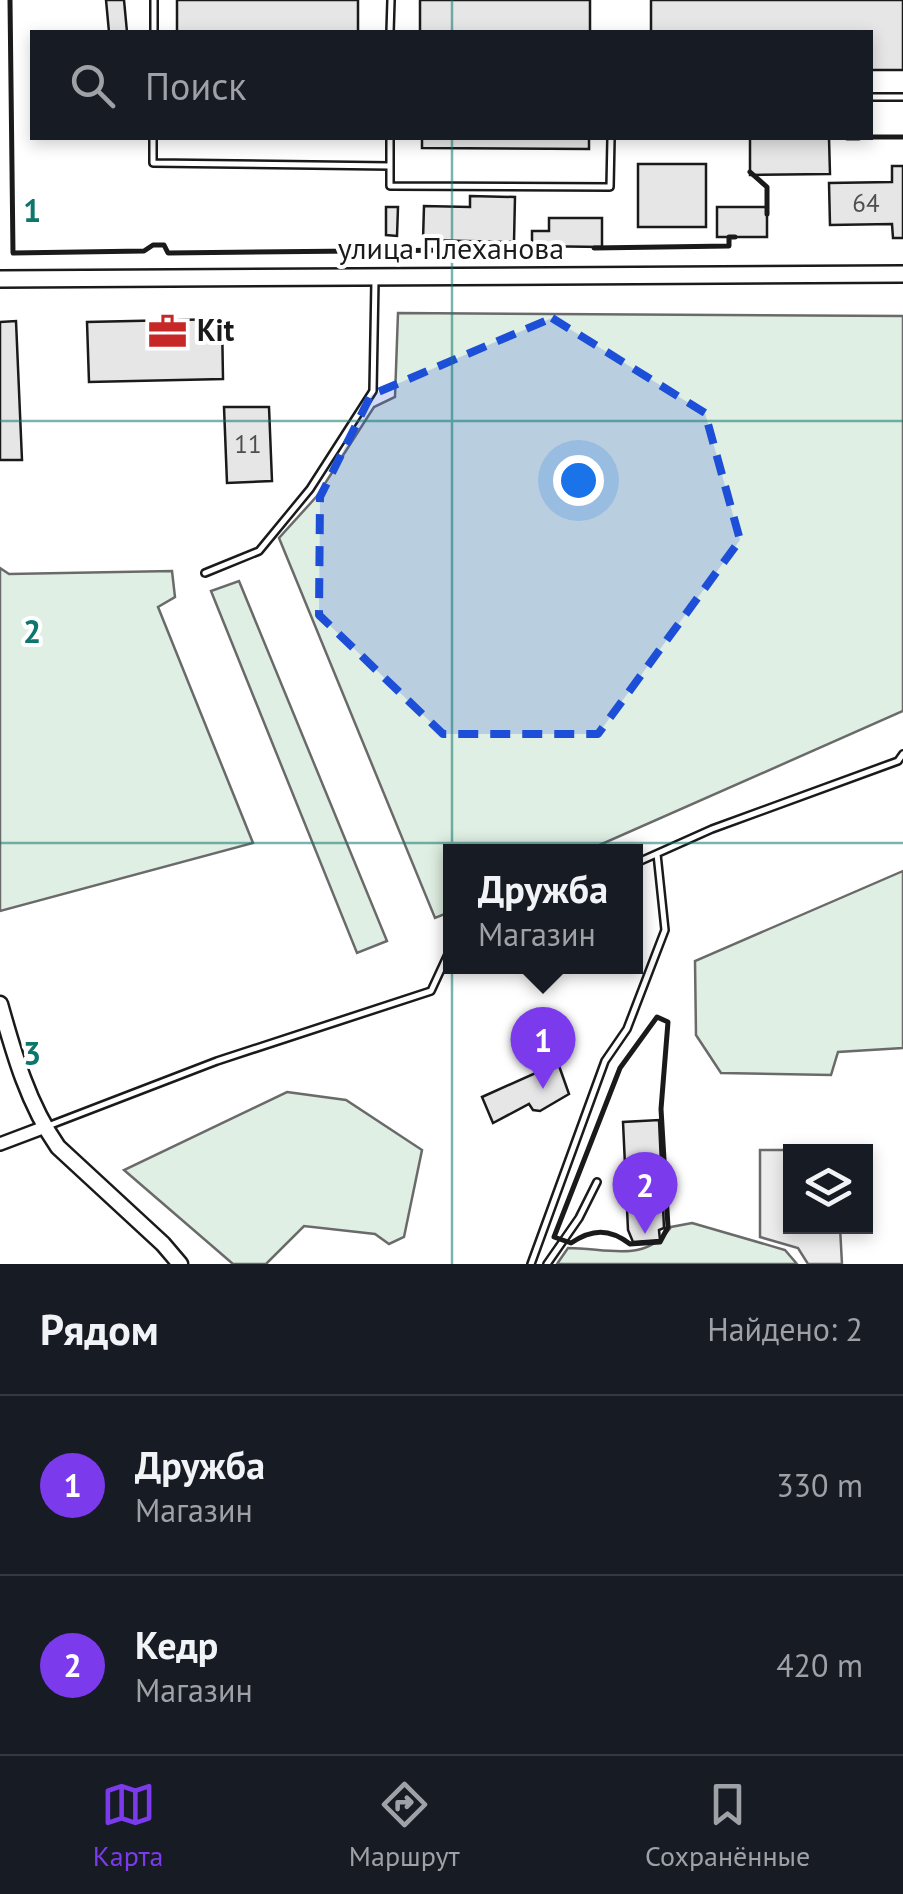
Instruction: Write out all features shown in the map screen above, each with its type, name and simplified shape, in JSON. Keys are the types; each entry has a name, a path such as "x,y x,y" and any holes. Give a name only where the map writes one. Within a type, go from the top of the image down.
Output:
{"main road":[{"name":"улица Плеханова","path":"0,279 903,274"}],"street":[{"path":"0,1004 18,1066 44,1128 58,1147 180,1264"},
{"path":"0,1144 44,1128"}],"lane":[{"path":"154,0 154,30"},
{"path":"390,0 390,30"},
{"path":"873,97 903,97"},
{"path":"153,140 152,164 390,166"},
{"path":"390,140 390,186 610,187 611,140"},
{"path":"205,573 259,550 310,489 373,391 375,277"},
{"path":"643,860 712,829 898,760 903,754"},
{"path":"531,1264 605,1061 628,1029 665,930 657,854"},
{"path":"44,1128 217,1061 431,991 443,965"},
{"path":"546,1264 579,1218 597,1182"}],"highlighted area":[{"path":"552,318 705,413 740,540 598,734 443,734 319,615 320,497 371,395"}],"green space":[{"path":"398,313 903,316 903,711 602,844 443,844 443,915 435,918 279,538 317,496 374,407 395,397"},
{"path":"0,568 9,574 172,571 175,597 158,607 253,843 0,911"},
{"path":"239,581 387,941 357,953 211,591"},
{"path":"903,871 903,1048 838,1052 831,1075 721,1073 696,1035 695,961"},
{"path":"287,1092 346,1100 422,1150 404,1237 389,1244 375,1234 304,1226 266,1264 233,1264 124,1170"},
{"path":"692,1223 785,1250 797,1264 557,1264 568,1248 638,1250 661,1239 671,1227"}],"shaded area":[{"path":"760,1150 783,1150 783,1234 840,1234 842,1264 808,1264 798,1248 760,1237"}],"building":[{"path":"106,0 124,0 127,30 109,30"},
{"path":"177,0 358,0 358,30 177,30"},
{"path":"420,0 590,0 590,30 420,30"},
{"path":"651,0 903,0 903,70 873,70 873,30 651,30"},
{"path":"422,140 589,140 589,149 422,148"},
{"path":"750,140 829,140 830,174 750,175"},
{"path":"638,164 706,164 706,227 638,227"},
{"path":"892,166 903,166 903,238 893,238 892,224 830,225 829,183 892,182"},
{"path":"470,196 515,197 514,242 423,240 424,206 470,207"},
{"path":"386,207 398,207 397,236 386,235"},
{"path":"717,207 767,207 767,237 717,237"},
{"path":"549,218 602,218 602,247 532,246 532,231 549,231"},
{"path":"222,319 223,379 89,382 87,322"},
{"path":"16,321 22,460 0,460 0,322"},
{"path":"224,407 269,407 272,481 227,483"},
{"path":"558,1063 569,1094 540,1111 529,1104 493,1123 482,1097"},
{"path":"659,1120 664,1228 659,1230 660,1240 633,1242 628,1230 623,1122"}],"wall":[{"path":"10,0 13,253 144,251 153,245 164,245 168,253 554,249"},
{"path":"873,137 903,137"},
{"path":"750,172 767,187 767,214"},
{"path":"594,248 729,246 729,237 735,237"},
{"path":"657,1017 668,1022 661,1109 668,1227 660,1242 630,1244 600,1232 571,1243 554,1237 620,1068 657,1017"}],"place":[{"name":"Kit","path":"167,331"},
{"name":"Дружба","path":"543,1089"},
{"name":"Кедр","path":"645,1234"}]}
